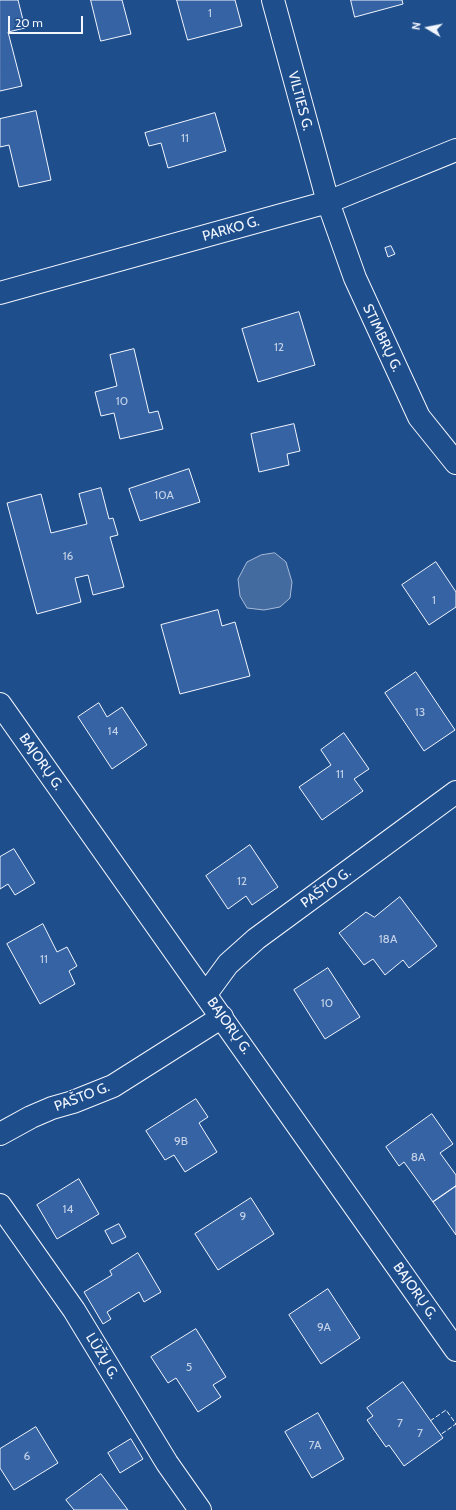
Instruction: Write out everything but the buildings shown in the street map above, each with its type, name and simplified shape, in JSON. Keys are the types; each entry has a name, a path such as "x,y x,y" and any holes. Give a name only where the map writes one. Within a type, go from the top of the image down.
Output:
{"street":[{"name":"VILTIES G.","path":"273,0 328,202"},
{"name":"PARKO G.","path":"0,292 328,202 456,150"},
{"name":"STIMBRŲ G.","path":"328,202 355,278 419,417 456,463"},
{"name":"BAJORŲ G.","path":"0,704 456,1350"},
{"name":"PAŠTO G.","path":"206,994 228,964 256,939 456,792"},
{"name":"PAŠTO G.","path":"0,1134 31,1117 52,1108 73,1102 113,1086 222,1017"},
{"name":"LŪŽŲ G.","path":"0,1205 74,1310 167,1463 200,1510"}],"water":[{"path":"275,553 286,562 292,582 290,598 280,607 264,610 247,608 240,596 238,579 247,562 261,555"}],"fence":[{"path":"430,1421 446,1410 456,1424 440,1435"}]}
